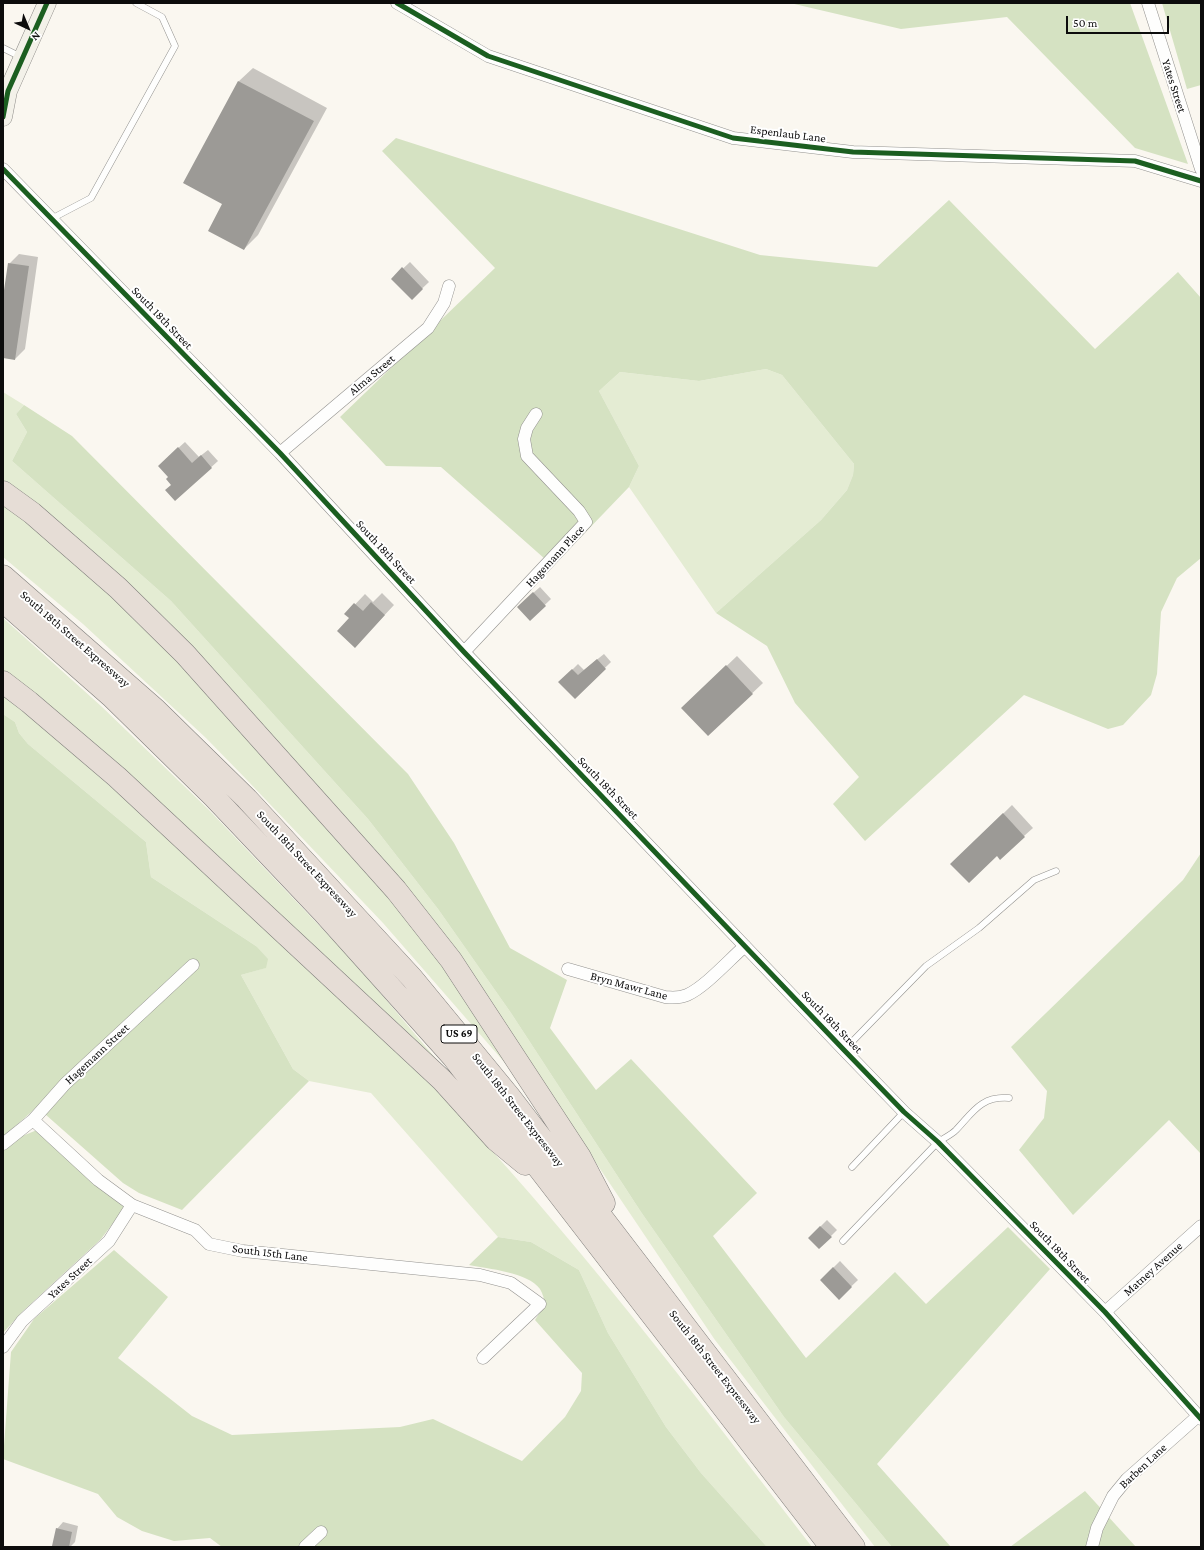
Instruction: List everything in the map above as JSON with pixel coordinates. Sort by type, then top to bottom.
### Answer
[{"type":"highway","points":[[3,492],[32,513],[118,588],[179,649],[396,890],[451,960],[580,1157],[634,1261]]},
{"type":"highway","name":"South 18th Street Expressway","points":[[3,576],[156,710],[247,799],[412,978],[509,1096],[854,1547]]},
{"type":"highway","name":"South 18th Street Expressway","points":[[3,601],[111,696],[214,797],[324,912],[453,1057],[831,1547]]},
{"type":"highway","points":[[3,682],[29,702],[117,777],[442,1080],[496,1140],[560,1194]]},
{"type":"main road","points":[[3,117],[8,91],[47,3]]},
{"type":"street","name":"Espenlaub Lane","points":[[398,3],[488,56],[733,138],[853,152],[1135,161],[1201,181]]},
{"type":"street","name":"Yates Street","points":[[1148,3],[1201,169]]},
{"type":"street","name":"South 18th Street","points":[[3,169],[280,453],[464,652],[844,1050],[904,1112],[938,1142],[1105,1312],[1200,1417]]},
{"type":"street","name":"Alma Street","points":[[280,453],[428,328],[444,303],[449,286]]},
{"type":"street","name":"Hagemann Place","points":[[464,652],[586,522],[579,511],[527,456],[524,439],[527,428],[536,414]]},
{"type":"street","name":"Bryn Mawr Lane","points":[[568,970],[665,997],[676,998],[687,996],[699,988],[744,946]]},
{"type":"street","name":"Hagemann Street","points":[[3,1144],[33,1120],[65,1084],[193,965]]},
{"type":"street","name":"South 15th Lane","points":[[33,1120],[98,1180],[132,1205],[195,1230],[210,1244],[243,1251],[480,1275],[510,1283],[540,1304],[483,1358]]},
{"type":"street","name":"Yates Street","points":[[3,1347],[22,1321],[109,1241],[132,1205]]},
{"type":"street","name":"Matney Avenue","points":[[1105,1312],[1201,1226]]},
{"type":"street","name":"Barben Lane","points":[[1092,1547],[1097,1528],[1113,1496],[1127,1479],[1200,1417]]},
{"type":"street","points":[[305,1547],[321,1532]]},
{"type":"lane","points":[[51,219],[91,198],[175,46],[162,17],[136,3]]},
{"type":"lane","points":[[3,48],[23,58]]},
{"type":"lane","points":[[844,1050],[926,966],[979,928],[1034,880],[1056,871]]},
{"type":"lane","points":[[843,1241],[938,1142],[954,1131],[983,1103],[996,1097],[1009,1098]]},
{"type":"lane","points":[[852,1167],[904,1112]]},
{"type":"green space","points":[[790,3],[1130,3],[1188,164],[1135,148],[1007,17],[901,29]]},
{"type":"green space","points":[[1162,3],[1201,3],[1201,85],[1187,89]]},
{"type":"green space","points":[[396,138],[760,255],[877,267],[949,200],[1095,349],[1178,272],[1201,298],[1201,558],[1177,578],[1161,612],[1157,674],[1151,695],[1123,725],[1108,729],[1024,695],[865,841],[833,804],[859,777],[795,703],[767,646],[716,613],[821,520],[847,490],[853,475],[854,464],[782,375],[766,369],[699,381],[620,372],[599,391],[639,466],[629,487],[554,565],[545,559],[441,467],[386,466],[340,417],[495,268],[382,151]]},
{"type":"green space","points":[[766,369],[782,375],[854,464],[853,475],[847,490],[821,520],[716,613],[629,487],[639,466],[599,391],[620,372],[699,381]]},
{"type":"green space","points":[[3,392],[24,405],[16,414],[27,432],[12,461],[171,601],[368,819],[438,909],[511,1013],[641,1212],[784,1417],[892,1547],[875,1547],[715,1340],[453,950],[54,521],[3,480]]},
{"type":"green space","points":[[24,405],[72,436],[408,774],[454,843],[510,948],[567,980],[550,1028],[596,1090],[631,1059],[757,1193],[713,1236],[806,1358],[895,1272],[926,1304],[1008,1227],[1050,1269],[877,1464],[951,1547],[892,1547],[784,1417],[641,1212],[511,1013],[438,909],[368,819],[171,601],[12,461],[27,432],[16,414]]},
{"type":"green space","points":[[3,501],[123,602],[404,909],[512,1071],[383,923],[206,738],[83,624],[3,557]]},
{"type":"green space","points":[[3,618],[101,706],[208,809],[354,962],[437,1060],[432,1064],[3,676]]},
{"type":"green space","points":[[3,695],[59,741],[221,887],[432,1086],[483,1141],[581,1253],[675,1370],[812,1547],[767,1547],[701,1473],[666,1427],[608,1333],[579,1270],[531,1242],[498,1237],[371,1093],[309,1081],[293,1069],[241,975],[265,968],[256,946],[151,877],[146,842],[28,744],[19,733],[15,722],[3,714]]},
{"type":"green space","points":[[3,714],[15,722],[19,733],[28,744],[146,842],[151,877],[256,946],[268,959],[266,968],[241,975],[293,1069],[309,1081],[182,1210],[139,1193],[123,1183],[37,1107],[3,1137]]},
{"type":"green space","points":[[1201,853],[1201,1154],[1169,1120],[1073,1215],[1019,1150],[1044,1118],[1047,1091],[1011,1047],[1183,880]]},
{"type":"green space","points":[[37,1130],[126,1206],[101,1239],[22,1312],[3,1333],[3,1149],[20,1137]]},
{"type":"green space","points":[[498,1237],[531,1242],[579,1270],[608,1333],[666,1427],[701,1473],[767,1547],[222,1547],[210,1538],[174,1541],[142,1531],[117,1517],[98,1494],[3,1459],[11,1352],[34,1319],[114,1250],[168,1297],[118,1358],[192,1416],[232,1435],[400,1427],[433,1419],[522,1461],[565,1417],[581,1391],[582,1373],[535,1320],[545,1304],[540,1289],[534,1283],[507,1272],[469,1265]]},
{"type":"green space","points":[[1085,1491],[1136,1547],[1010,1547]]},
{"type":"building","points":[[238,81],[314,121],[244,250],[208,231],[222,204],[183,183]]},
{"type":"building","points":[[8,263],[29,266],[15,360],[3,358],[3,297]]},
{"type":"building","points":[[402,267],[423,289],[412,300],[391,279]]},
{"type":"building","points":[[178,447],[192,463],[201,455],[212,468],[175,501],[165,490],[171,485],[166,479],[168,477],[158,466]]},
{"type":"building","points":[[533,592],[546,606],[530,621],[517,607]]},
{"type":"building","points":[[371,602],[385,615],[355,648],[337,631],[349,618],[344,614],[354,603],[363,611]]},
{"type":"building","points":[[597,659],[606,669],[575,699],[558,682],[572,669],[578,675]]},
{"type":"building","points":[[726,665],[753,694],[708,736],[681,708]]},
{"type":"building","points":[[1003,813],[1025,837],[1000,860],[997,856],[969,883],[950,864]]},
{"type":"building","points":[[820,1226],[832,1237],[819,1249],[808,1238]]},
{"type":"building","points":[[833,1267],[852,1287],[839,1300],[820,1280]]},
{"type":"building","points":[[56,1528],[72,1532],[69,1547],[52,1546]]},
{"type":"cycle path","points":[[3,117],[8,91],[47,3]]},
{"type":"cycle path","points":[[397,3],[488,56],[733,138],[853,152],[1135,161],[1201,181]]},
{"type":"cycle path","points":[[3,169],[280,453],[464,652],[844,1050],[904,1112],[938,1142],[1105,1312],[1201,1419]]}]
